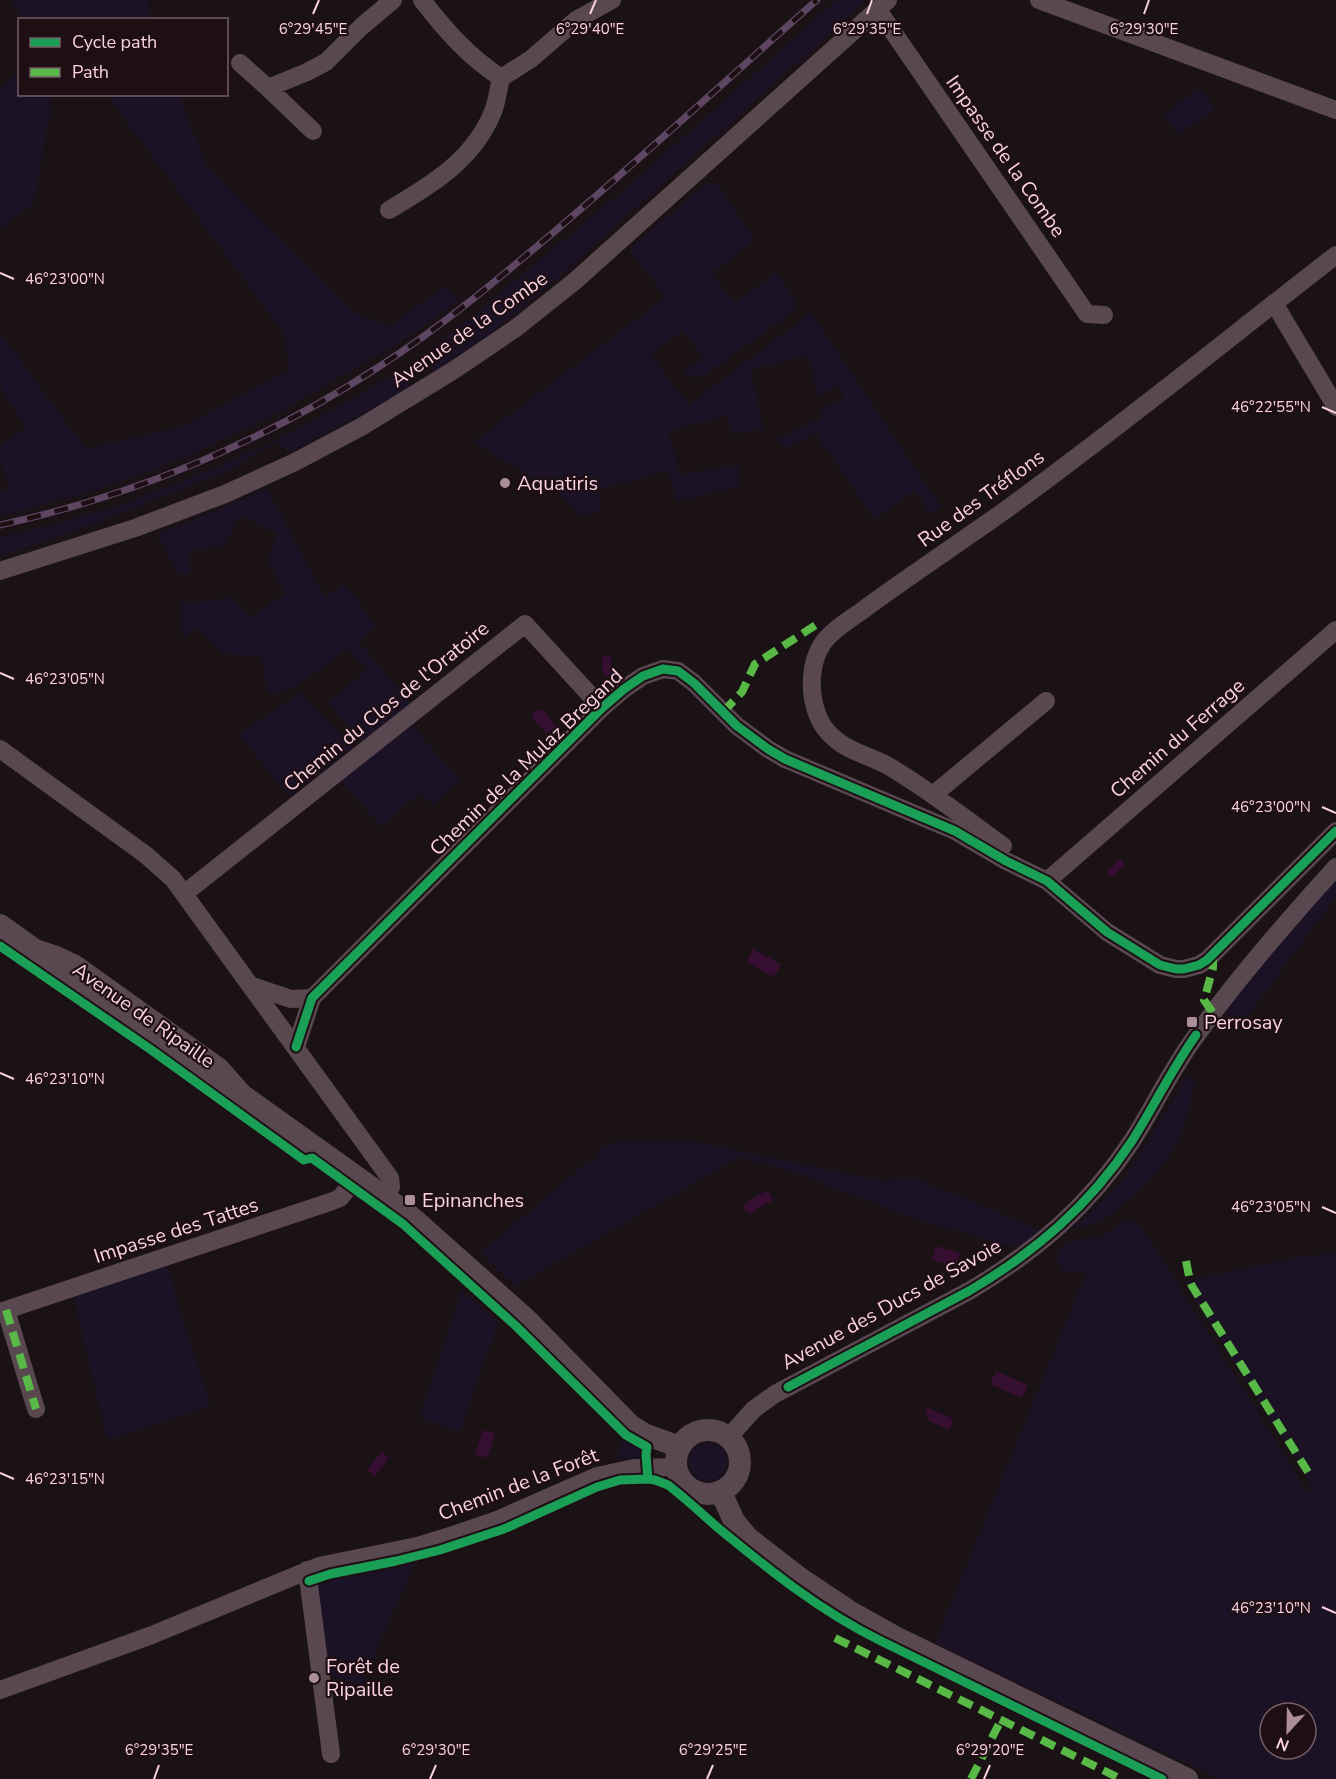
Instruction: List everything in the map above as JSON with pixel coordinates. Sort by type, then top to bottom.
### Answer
[{"type":"street","points":[[268,88],[326,62],[361,27],[393,0]]},
{"type":"street","points":[[422,0],[457,43],[479,64],[501,78]]},
{"type":"street","points":[[389,210],[428,187],[466,154],[493,113],[501,78],[531,59],[576,20],[612,0]]},
{"type":"street","points":[[1040,0],[1336,110]]},
{"type":"street","name":"Impasse de la Combe","points":[[883,5],[1087,314],[1104,315]]},
{"type":"street","name":"Avenue de la Combe","points":[[0,572],[181,512],[260,478],[361,427],[454,370],[516,328],[589,269],[883,5]]},
{"type":"street","points":[[240,63],[313,131]]},
{"type":"street","name":"Rue des Tréflons","points":[[1047,881],[933,795],[886,764],[845,747],[826,729],[815,705],[812,680],[817,654],[823,642],[832,633],[1001,513],[1089,447],[1336,255]]},
{"type":"street","points":[[1274,303],[1336,407]]},
{"type":"street","name":"Chemin du Clos de l'Oratoire","points":[[185,893],[525,624],[602,708]]},
{"type":"street","name":"Chemin du Ferrage","points":[[1047,881],[1336,630]]},
{"type":"street","name":"Chemin de la Mulaz Bregand","points":[[296,1047],[312,998],[602,708],[633,682],[663,669],[678,671],[694,683],[737,726],[768,749],[803,767],[955,831],[1006,861],[1047,881],[1107,932],[1153,962],[1176,969],[1192,967],[1207,960],[1336,831]]},
{"type":"street","points":[[933,795],[1046,701]]},
{"type":"street","points":[[0,749],[146,855],[174,879],[390,1178],[391,1187],[385,1197]]},
{"type":"street","name":"Avenue des Ducs de Savoie","points":[[729,1437],[754,1409],[768,1398],[969,1292],[1008,1268],[1054,1232],[1089,1197],[1119,1159],[1187,1048],[1209,1018],[1252,964],[1336,867]]},
{"type":"street","name":"Avenue de Ripaille","points":[[0,925],[35,950],[75,966],[158,1035],[219,1069],[242,1095],[417,1222],[526,1319],[630,1425],[652,1437],[678,1457]]},
{"type":"street","points":[[252,986],[291,999],[312,998]]},
{"type":"street","name":"Impasse des Tattes","points":[[3,1311],[330,1202],[340,1198],[357,1177]]},
{"type":"street","points":[[3,1311],[36,1409]]},
{"type":"street","points":[[703,1430],[719,1431],[729,1437],[739,1452],[740,1466],[736,1479],[721,1492],[704,1494],[691,1490],[681,1480],[678,1457],[689,1436],[703,1430]]},
{"type":"street","name":"Chemin de la Forêt","points":[[0,1690],[152,1635],[308,1570],[331,1563],[417,1546],[497,1520],[603,1474],[678,1457]]},
{"type":"street","points":[[721,1492],[734,1521],[748,1538],[801,1580],[849,1611],[899,1639],[1186,1779]]},
{"type":"street","points":[[308,1570],[331,1754]]},
{"type":"shaded area","points":[[12,0],[147,0],[152,18],[21,18]]},
{"type":"shaded area","points":[[837,0],[867,0],[543,291],[489,334],[432,373],[427,352],[631,184]]},
{"type":"shaded area","points":[[18,74],[18,96],[53,96],[34,203],[0,228],[0,87]]},
{"type":"shaded area","points":[[1198,90],[1202,90],[1214,107],[1213,111],[1177,134],[1163,115]]},
{"type":"shaded area","points":[[108,96],[179,96],[206,166],[353,312],[390,326],[446,286],[459,300],[413,334],[277,414],[181,459],[96,490],[0,516],[0,492],[11,489],[0,460],[0,445],[26,427],[0,386],[0,333],[86,449],[185,426],[290,369],[283,332]]},
{"type":"shaded area","points":[[708,182],[719,185],[754,240],[712,274],[735,303],[777,272],[795,302],[794,311],[702,377],[687,377],[684,373],[704,358],[683,330],[650,355],[689,405],[811,313],[941,506],[930,513],[915,490],[874,519],[816,434],[786,448],[777,439],[822,418],[821,409],[845,398],[840,386],[818,395],[808,355],[751,370],[763,429],[732,434],[727,415],[668,432],[680,474],[738,466],[740,486],[678,501],[667,471],[598,490],[600,510],[579,517],[565,498],[474,442],[666,297],[629,249]]},
{"type":"shaded area","points":[[403,368],[411,387],[289,453],[277,442],[228,471],[101,521],[0,556],[0,537],[52,525],[105,509],[209,470],[309,423]]},
{"type":"shaded area","points":[[267,489],[325,597],[345,584],[377,627],[358,641],[412,705],[363,745],[328,703],[367,670],[349,648],[289,691],[267,693],[262,656],[222,654],[198,628],[183,639],[181,604],[233,598],[252,617],[286,593],[268,562],[277,534],[241,515],[223,547],[190,549],[190,574],[179,574],[157,535]]},
{"type":"shaded area","points":[[611,656],[612,675],[603,675],[602,657]]},
{"type":"shaded area","points":[[301,693],[353,747],[289,796],[239,734]]},
{"type":"shaded area","points":[[542,709],[556,726],[547,734],[532,718],[534,711]]},
{"type":"shaded area","points":[[410,724],[460,780],[434,805],[420,792],[382,827],[339,780]]},
{"type":"shaded area","points":[[1120,859],[1125,865],[1111,878],[1106,872]]},
{"type":"shaded area","points":[[1336,879],[1336,896],[1242,1024],[1235,1021],[1225,1010]]},
{"type":"shaded area","points":[[753,949],[781,964],[774,977],[746,962]]},
{"type":"shaded area","points":[[1187,1077],[1193,1078],[1194,1081],[1190,1105],[1180,1137],[1170,1155],[1146,1183],[1115,1211],[1085,1228],[1072,1229],[1113,1191],[1129,1171]]},
{"type":"shaded area","points":[[620,1141],[692,1141],[882,1181],[912,1178],[1041,1231],[1021,1249],[920,1220],[805,1175],[739,1157],[515,1286],[481,1253],[584,1165],[596,1160],[602,1146]]},
{"type":"shaded area","points":[[768,1190],[773,1200],[750,1213],[744,1209],[745,1203]]},
{"type":"shaded area","points":[[1124,1221],[1134,1221],[1146,1233],[1307,1492],[1313,1488],[1184,1282],[1298,1257],[1336,1253],[1336,1779],[1220,1779],[935,1643],[1086,1273],[1065,1271],[1056,1259],[1064,1245],[1076,1240],[1104,1235]]},
{"type":"shaded area","points":[[936,1246],[960,1253],[955,1267],[932,1260]]},
{"type":"shaded area","points":[[166,1264],[210,1405],[107,1438],[73,1295]]},
{"type":"shaded area","points":[[461,1291],[498,1323],[460,1431],[419,1417]]},
{"type":"shaded area","points":[[996,1371],[1028,1385],[1022,1398],[990,1384]]},
{"type":"shaded area","points":[[928,1408],[954,1419],[949,1430],[927,1420],[925,1414]]},
{"type":"shaded area","points":[[483,1430],[495,1434],[487,1458],[475,1454]]},
{"type":"shaded area","points":[[622,1439],[642,1450],[642,1457],[617,1459]]},
{"type":"shaded area","points":[[708,1443],[721,1449],[727,1462],[721,1475],[708,1481],[695,1475],[689,1462],[695,1449]]},
{"type":"shaded area","points":[[381,1452],[389,1458],[375,1476],[367,1470]]},
{"type":"shaded area","points":[[417,1560],[384,1631],[362,1686],[326,1674],[318,1584],[322,1580]]},
{"type":"railway","points":[[0,525],[99,499],[196,463],[289,420],[377,368],[449,318],[517,263],[626,170],[817,0]]},
{"type":"marked path","points":[[723,712],[742,692],[755,664],[819,623]]},
{"type":"marked path","points":[[1213,955],[1213,968],[1204,1000],[1213,1013]]},
{"type":"marked path","points":[[1186,1261],[1192,1286],[1308,1472]]},
{"type":"marked path","points":[[6,1310],[36,1409]]},
{"type":"marked path","points":[[835,1638],[1121,1779]]},
{"type":"marked path","points":[[971,1779],[1001,1720]]},
{"type":"cycle path","points":[[296,1047],[312,998],[602,708],[643,676],[663,669],[678,671],[694,683],[737,726],[785,759],[955,831],[1006,861],[1047,881],[1107,932],[1160,965],[1176,969],[1199,965],[1207,960],[1336,831]]},
{"type":"cycle path","points":[[0,946],[150,1049],[304,1160],[312,1158],[403,1224],[516,1326],[626,1435],[647,1447],[648,1479]]},
{"type":"cycle path","points":[[788,1387],[969,1291],[1016,1260],[1059,1226],[1079,1207],[1115,1165],[1196,1035]]},
{"type":"cycle path","points":[[309,1581],[330,1574],[440,1550],[504,1529],[597,1487],[620,1480],[655,1480],[668,1485],[775,1574],[857,1629],[1162,1779]]},
{"type":"place","name":"Aquatiris","points":[[505,483]]},
{"type":"place","name":"Perrosay","points":[[1192,1022]]},
{"type":"place","name":"Epinanches","points":[[410,1200]]},
{"type":"place","name":"Forêt de Ripaille","points":[[314,1678]]}]
